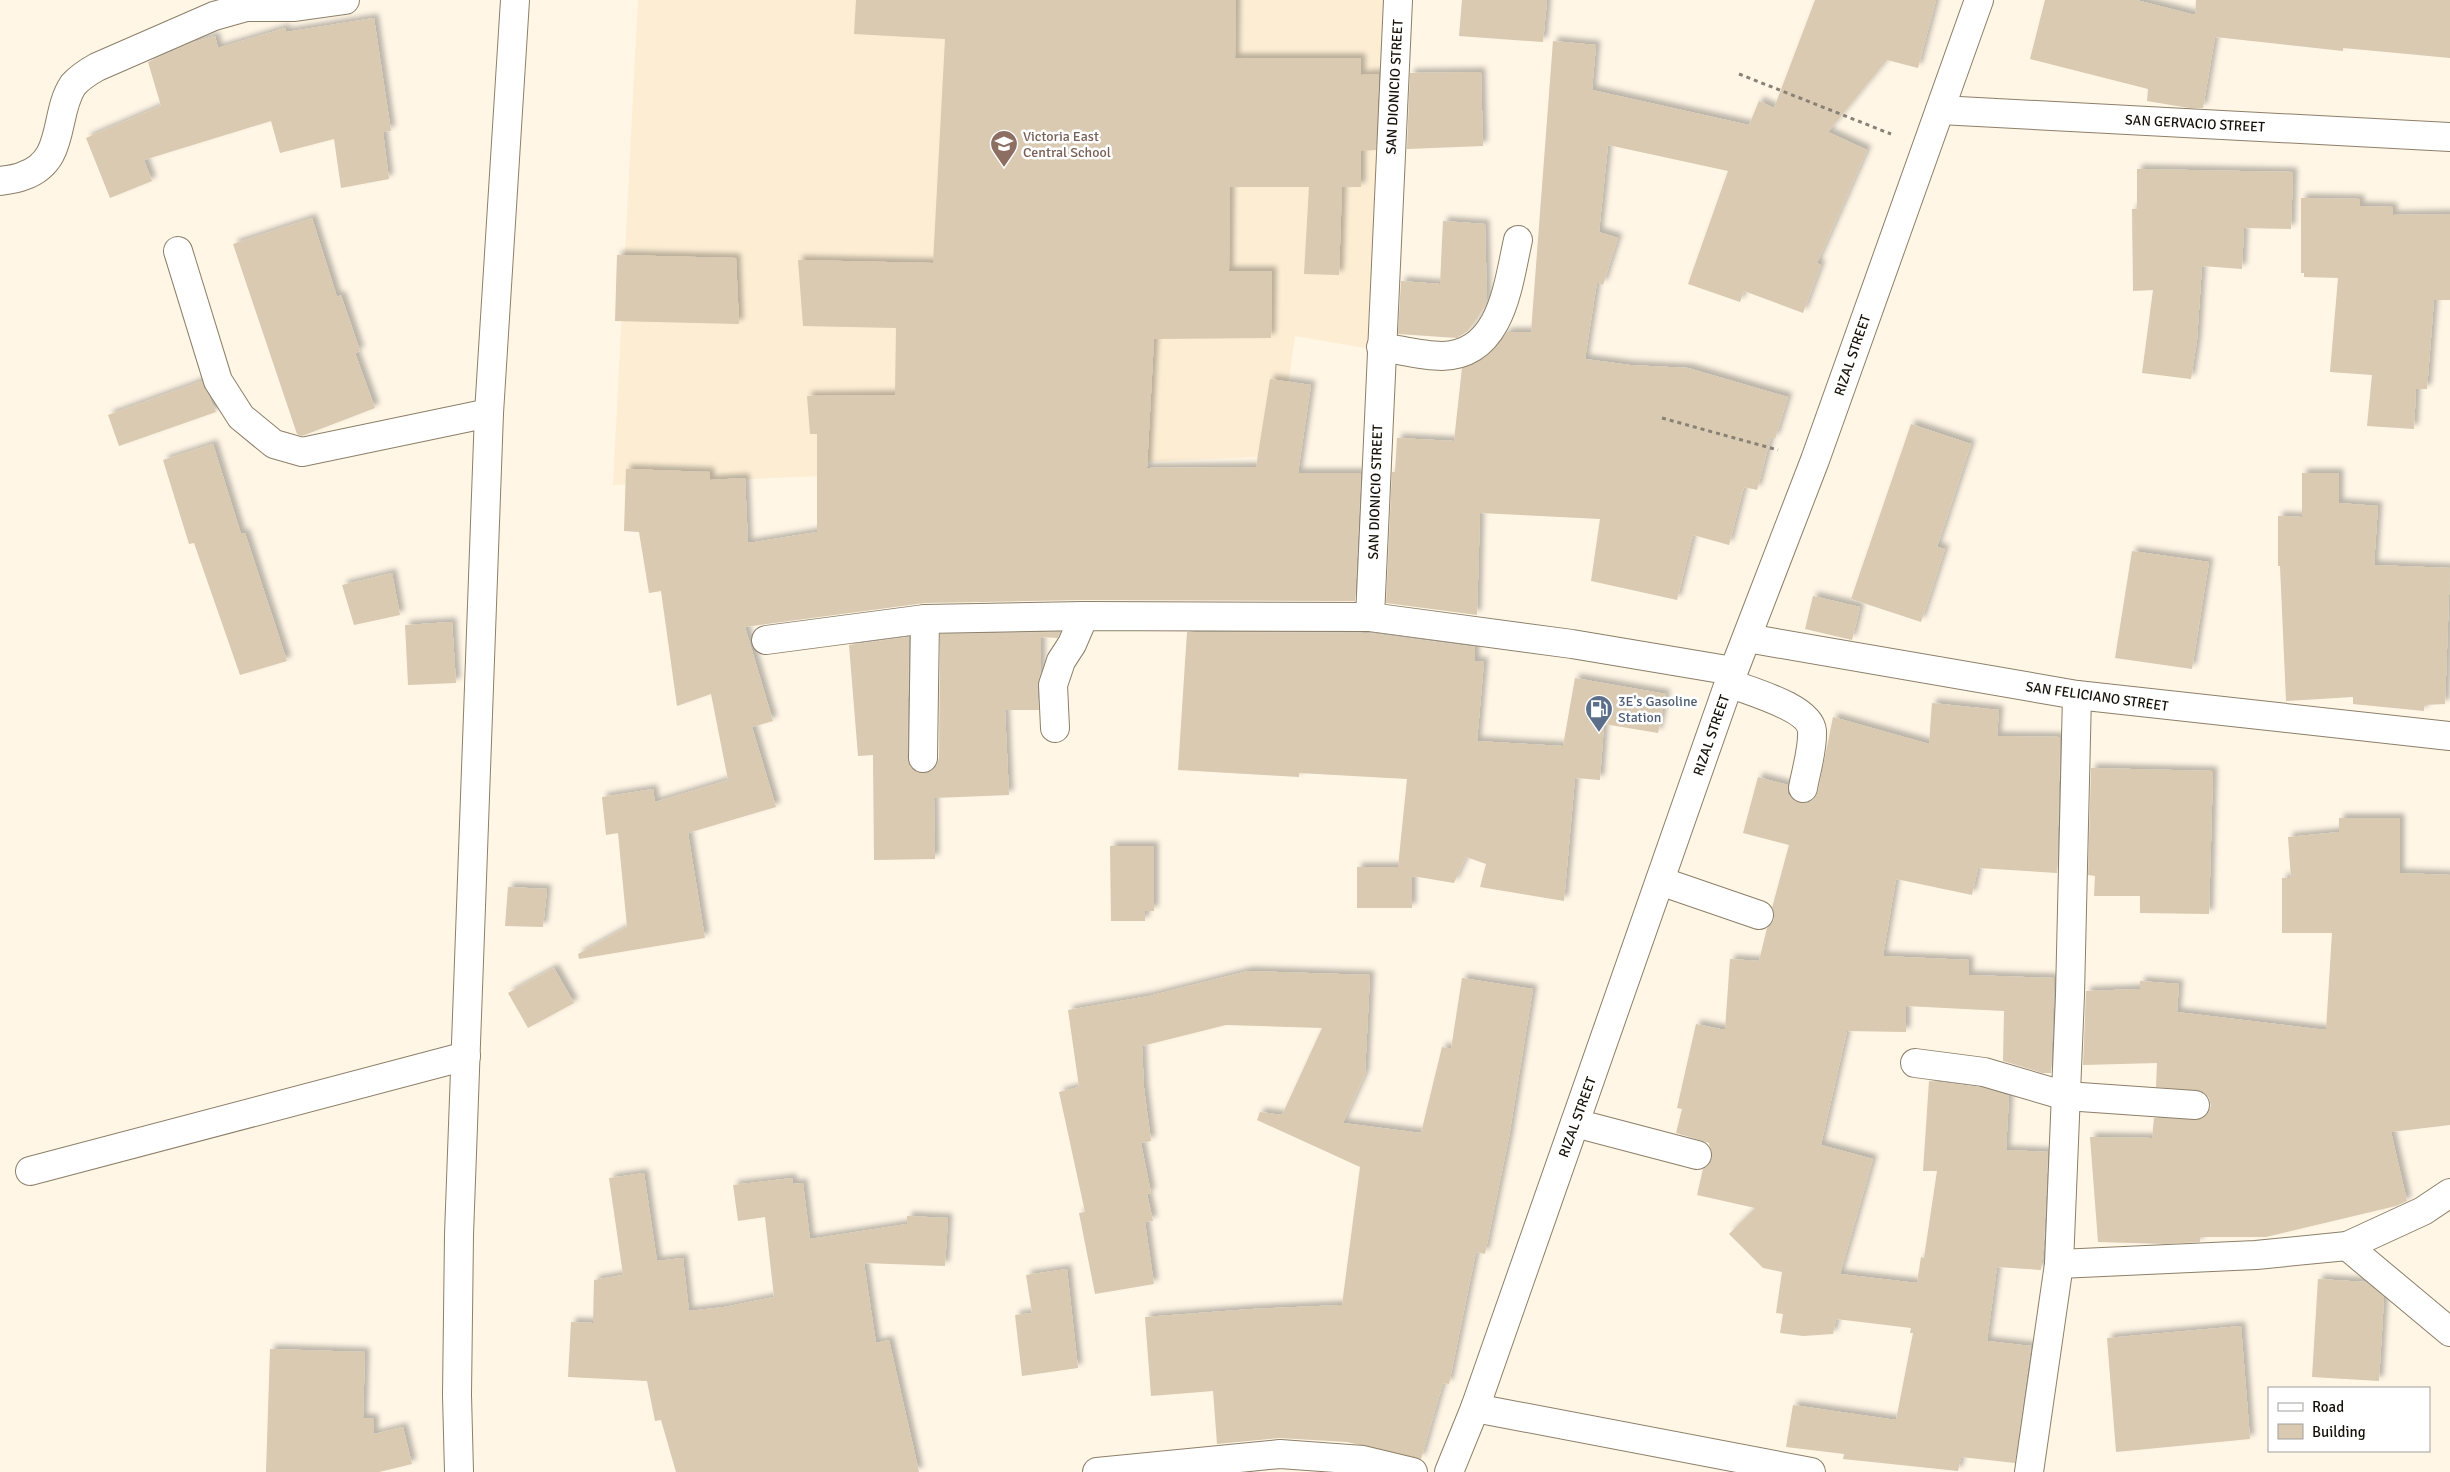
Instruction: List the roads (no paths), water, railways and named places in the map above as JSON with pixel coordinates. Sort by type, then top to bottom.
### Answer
[{"type":"street","points":[[0,181],[24,176],[48,157],[57,141],[67,98],[73,86],[82,75],[214,16],[246,7],[295,7],[346,0]]},
{"type":"street","points":[[459,1472],[457,1395],[458,1255],[489,413],[515,0]]},
{"type":"street","name":"SAN DIONICIO STREET","points":[[1370,617],[1398,0]]},
{"type":"street","name":"RIZAL STREET","points":[[1449,1472],[1475,1408],[1731,677],[1815,460],[1978,0]]},
{"type":"street","name":"SAN GERVACIO STREET","points":[[1940,110],[2450,136]]},
{"type":"street","points":[[1381,347],[1443,356],[1471,348],[1490,333],[1502,308],[1518,240]]},
{"type":"street","points":[[178,252],[218,381],[241,417],[274,444],[302,452],[489,413]]},
{"type":"street","points":[[1055,728],[1053,686],[1061,661],[1072,644],[1084,616]]},
{"type":"street","points":[[766,640],[925,619],[1084,616],[1370,617],[1572,644],[1731,677],[1791,707],[1806,718],[1812,730],[1803,788]]},
{"type":"street","points":[[924,758],[925,619]]},
{"type":"street","name":"SAN FELICIANO STREET","points":[[1747,638],[2077,695],[2450,736]]},
{"type":"street","points":[[2029,1472],[2059,1264],[2070,995],[2077,695]]},
{"type":"street","points":[[1660,881],[1759,914]]},
{"type":"street","points":[[30,1171],[466,1056]]},
{"type":"street","points":[[1915,1064],[1984,1072],[2066,1096],[2195,1105]]},
{"type":"street","points":[[1575,1123],[1697,1155]]},
{"type":"street","points":[[2059,1264],[2256,1255],[2347,1246],[2423,1211],[2450,1193]]},
{"type":"street","points":[[2347,1246],[2450,1332]]},
{"type":"street","points":[[1475,1408],[1811,1472]]},
{"type":"street","points":[[1097,1472],[1280,1454],[1363,1460],[1413,1472]]},
{"type":"place","name":"Victoria East Central School","points":[[1004,168]]},
{"type":"place","name":"3E's Gasoline Station","points":[[1599,733]]}]
